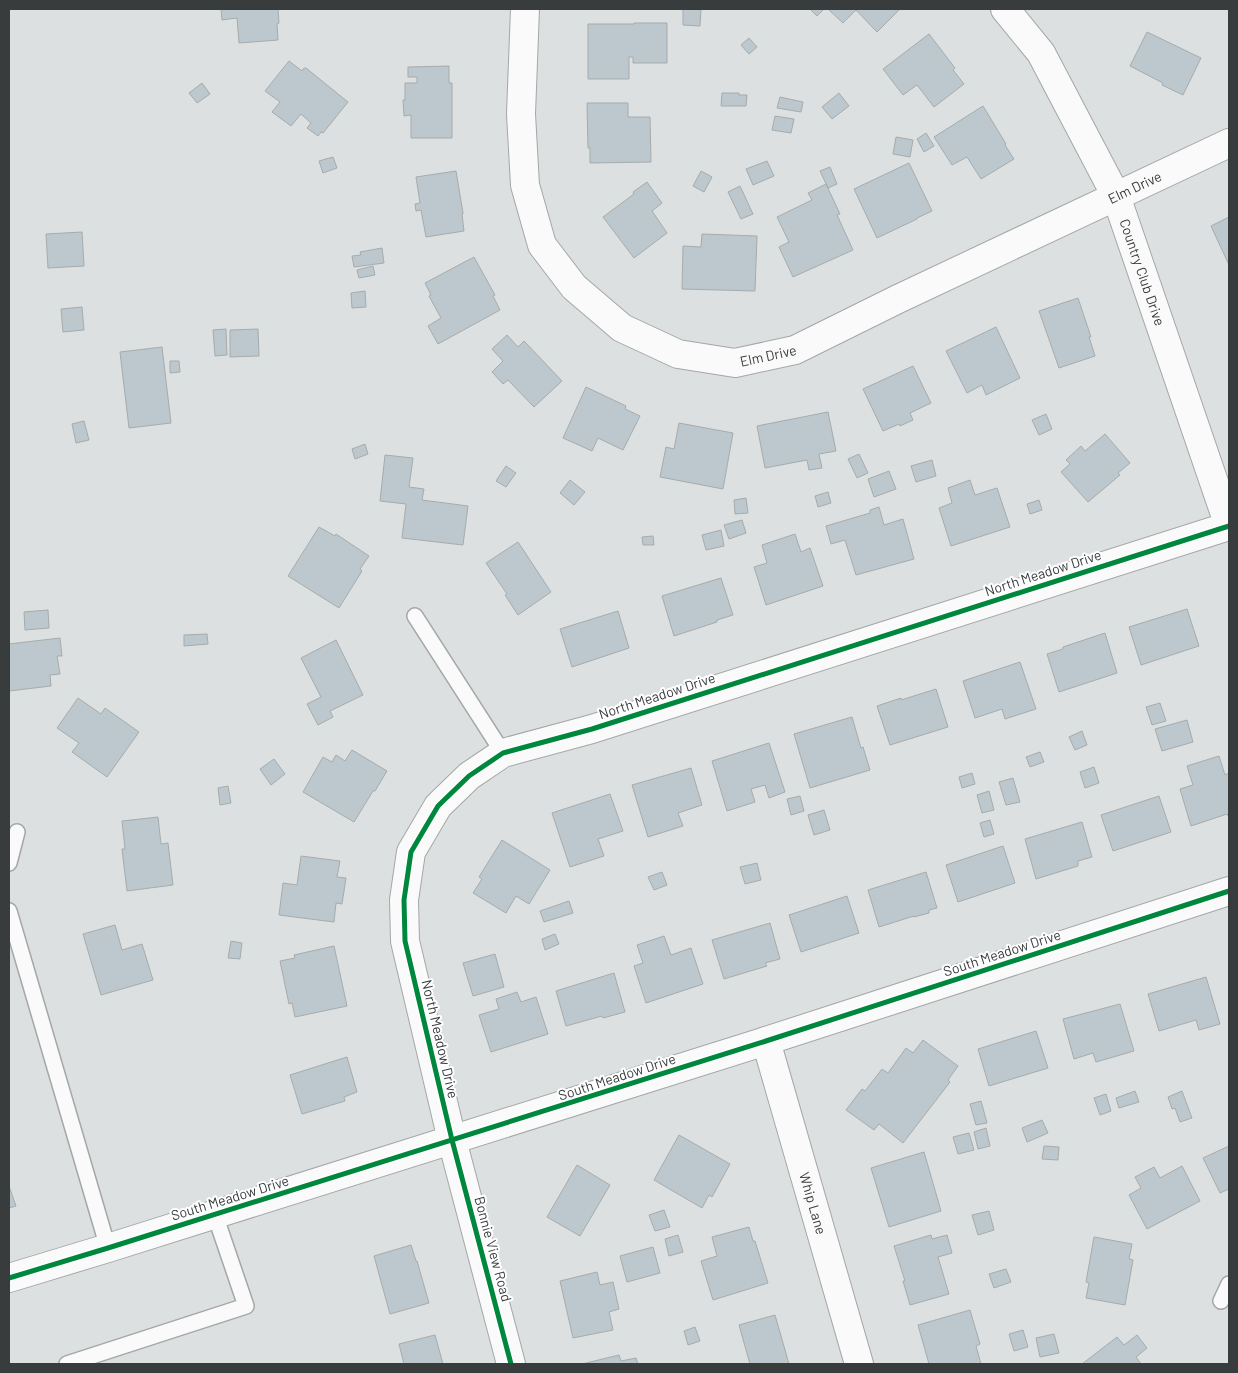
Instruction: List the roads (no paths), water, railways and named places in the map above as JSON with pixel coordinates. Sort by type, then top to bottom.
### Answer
[{"type":"street","name":"Elm Drive","points":[[525,9],[521,114],[525,185],[542,245],[574,287],[622,328],[678,354],[735,362],[794,350],[1229,143]]},
{"type":"street","name":"Country Club Drive","points":[[1005,9],[1041,53],[1116,196],[1229,526]]},
{"type":"street","name":"North Meadow Drive","points":[[452,1140],[405,941],[404,900],[411,852],[438,806],[470,776],[503,753],[592,729],[1229,526]]},
{"type":"street","name":"South Meadow Drive","points":[[9,1278],[766,1041],[1229,891]]},
{"type":"street","name":"Whip Lane","points":[[766,1041],[859,1364]]},
{"type":"street","name":"Bonnie View Road","points":[[452,1140],[511,1364]]},
{"type":"lane","points":[[415,616],[503,753]]},
{"type":"lane","points":[[9,863],[16,832]]},
{"type":"lane","points":[[9,911],[108,1248]]},
{"type":"lane","points":[[67,1364],[246,1306],[215,1215]]},
{"type":"lane","points":[[1221,1301],[1229,1284]]}]
